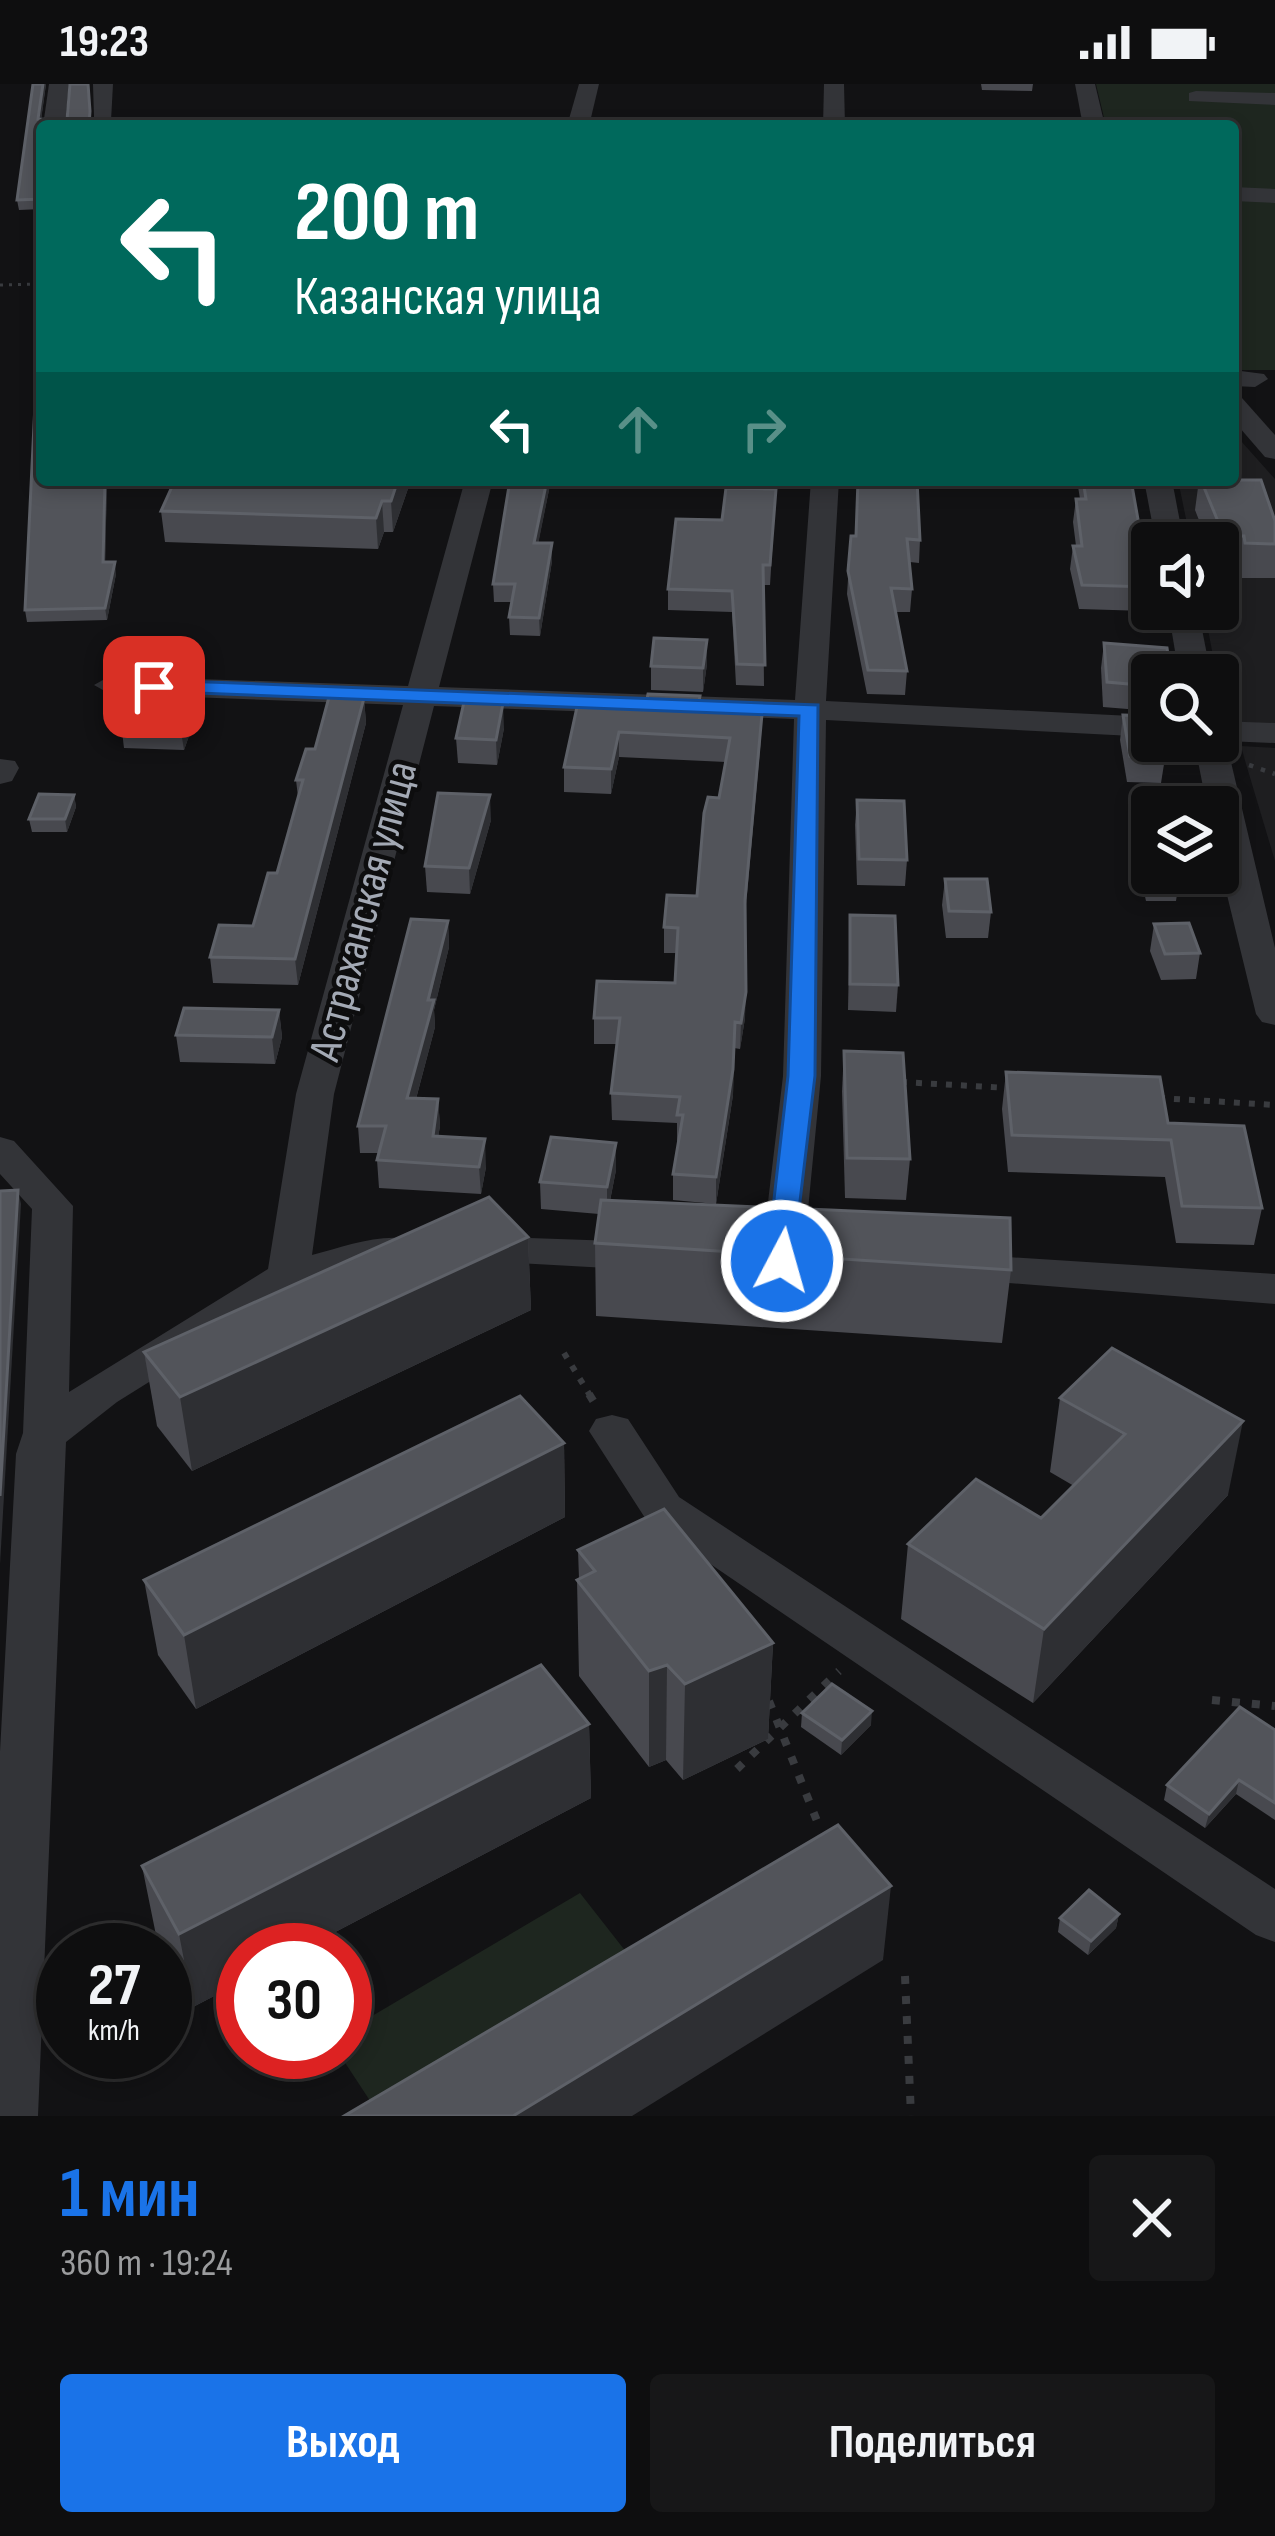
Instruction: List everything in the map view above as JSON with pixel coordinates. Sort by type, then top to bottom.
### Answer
[{"type":"street","points":[[55,120],[58,84]]},
{"type":"street","points":[[103,84],[104,117]]},
{"type":"street","points":[[580,120],[590,84]]},
{"type":"street","points":[[834,84],[834,120]]},
{"type":"street","points":[[1085,84],[1093,120]]},
{"type":"street","points":[[1196,97],[1275,99]]},
{"type":"street","points":[[1239,194],[1275,196]]},
{"type":"street","points":[[1239,411],[1275,451]]},
{"type":"street","name":"Астраханская улица","points":[[288,1276],[315,1094],[477,486]]},
{"type":"street","points":[[782,1261],[802,1076],[810,710],[825,486]]},
{"type":"street","points":[[1159,486],[1166,522]]},
{"type":"street","points":[[110,685],[1131,726]]},
{"type":"street","points":[[1239,732],[1275,734]]},
{"type":"street","points":[[1215,762],[1275,1014]]},
{"type":"street","points":[[0,1150],[52,1206],[46,1433],[39,1454],[9,2116]]},
{"type":"street","points":[[46,1433],[101,1391],[288,1276],[377,1252],[484,1250],[692,1258]]},
{"type":"street","points":[[737,1259],[826,1263]]},
{"type":"street","points":[[915,1266],[1275,1289]]},
{"type":"street","points":[[612,1430],[663,1509],[1275,1918]]},
{"type":"path","points":[[0,285],[36,284]]},
{"type":"path","points":[[897,1082],[1015,1089]]},
{"type":"path","points":[[1157,1097],[1275,1105]]},
{"type":"path","points":[[564,1353],[612,1430]]},
{"type":"path","points":[[737,1768],[866,1645]]},
{"type":"path","points":[[763,1685],[821,1831]]},
{"type":"path","points":[[1212,1700],[1275,1706]]},
{"type":"path","points":[[905,1976],[911,2116]]},
{"type":"shaded area","points":[[1096,84],[1275,84],[1275,370],[1239,370],[1239,120],[1105,120]]},
{"type":"shaded area","points":[[1239,439],[1275,479],[1275,725],[1239,724],[1239,654],[1213,654],[1208,630],[1239,630],[1239,522],[1187,522],[1179,486],[1239,486]]},
{"type":"shaded area","points":[[1241,746],[1275,748],[1275,861],[1246,764]]},
{"type":"shaded area","points":[[580,1893],[634,1962],[380,2116],[356,2079],[372,2079],[372,2016]]},
{"type":"building","points":[[33,84],[43,84],[38,119],[67,120],[36,120],[36,199],[17,200]]},
{"type":"building","points":[[70,84],[88,84],[89,120],[67,120]]},
{"type":"building","points":[[36,384],[36,486],[105,486],[103,562],[115,562],[105,608],[25,610]]},
{"type":"building","points":[[1239,475],[1240,480],[1261,480],[1275,521],[1275,544],[1245,543],[1244,536],[1239,536],[1239,522],[1218,522],[1203,486],[1239,486]]},
{"type":"building","points":[[172,486],[396,486],[391,501],[382,501],[376,518],[161,511]]},
{"type":"building","points":[[509,486],[546,486],[534,543],[552,543],[539,618],[509,617],[515,584],[493,584]]},
{"type":"building","points":[[858,486],[917,486],[920,540],[907,539],[912,589],[891,588],[907,671],[868,670],[848,571],[851,536],[856,536]]},
{"type":"building","points":[[1084,486],[1132,486],[1138,522],[1131,522],[1131,586],[1082,585],[1073,546],[1082,546],[1076,499],[1086,499]]},
{"type":"building","points":[[726,488],[776,489],[770,565],[763,565],[765,665],[737,664],[732,591],[668,589],[676,519],[722,520]]},
{"type":"building","points":[[654,638],[707,640],[703,668],[651,666]]},
{"type":"building","points":[[1104,643],[1167,648],[1168,654],[1131,654],[1131,684],[1107,682]]},
{"type":"building","points":[[134,690],[193,691],[180,725],[121,723]]},
{"type":"building","points":[[648,694],[700,696],[697,711],[762,714],[745,900],[746,992],[741,1023],[735,1022],[733,1069],[716,1177],[673,1174],[683,1115],[677,1115],[680,1097],[611,1093],[620,1018],[594,1018],[597,981],[675,983],[678,928],[664,927],[667,895],[697,896],[704,813],[708,797],[719,798],[730,738],[619,732],[611,769],[564,767],[577,707],[595,707],[595,702],[646,704]]},
{"type":"building","points":[[329,697],[364,698],[295,959],[210,957],[219,925],[253,926],[268,873],[277,873],[303,780],[296,780],[306,749],[315,749]]},
{"type":"building","points":[[464,702],[503,703],[496,740],[456,738]]},
{"type":"building","points":[[1123,715],[1131,715],[1130,756]]},
{"type":"building","points":[[438,793],[490,795],[469,868],[425,866]]},
{"type":"building","points":[[39,794],[74,795],[65,819],[29,819]]},
{"type":"building","points":[[857,800],[904,801],[907,860],[859,859]]},
{"type":"building","points":[[945,879],[987,879],[991,912],[949,911]]},
{"type":"building","points":[[850,915],[895,916],[898,985],[850,984]]},
{"type":"building","points":[[411,919],[448,921],[428,1000],[434,1000],[407,1098],[438,1099],[433,1136],[485,1139],[479,1167],[377,1160],[386,1126],[358,1126]]},
{"type":"building","points":[[1189,923],[1200,953],[1165,954],[1154,924]]},
{"type":"building","points":[[184,1008],[279,1010],[272,1037],[176,1035]]},
{"type":"building","points":[[844,1051],[903,1053],[910,1159],[847,1158]]},
{"type":"building","points":[[1006,1072],[1160,1077],[1168,1123],[1244,1126],[1262,1208],[1182,1206],[1171,1140],[1012,1135]]},
{"type":"building","points":[[551,1137],[616,1143],[607,1187],[540,1182]]},
{"type":"building","points":[[18,1190],[0,1496],[0,1191]]},
{"type":"building","points":[[489,1197],[528,1237],[180,1397],[144,1352]]},
{"type":"building","points":[[601,1200],[1010,1218],[1011,1270],[595,1243]]},
{"type":"building","points":[[1112,1348],[1243,1421],[1044,1629],[908,1544],[976,1479],[1041,1518],[1125,1434],[1060,1398]]},
{"type":"building","points":[[520,1396],[564,1443],[184,1635],[144,1580]]},
{"type":"building","points":[[664,1509],[773,1643],[685,1684],[667,1665],[649,1671],[577,1580],[595,1571],[578,1550]]},
{"type":"building","points":[[541,1665],[589,1724],[192,1927],[192,1923],[173,1923],[142,1866]]},
{"type":"building","points":[[832,1684],[872,1711],[842,1740],[802,1713]]},
{"type":"building","points":[[1240,1707],[1275,1730],[1275,1803],[1239,1780],[1209,1814],[1167,1785]]},
{"type":"building","points":[[838,1825],[891,1886],[513,2116],[344,2116]]},
{"type":"building","points":[[1089,1890],[1119,1914],[1091,1941],[1060,1918]]},
{"type":"route","points":[[154,687],[810,710],[802,1076],[782,1261]]}]
